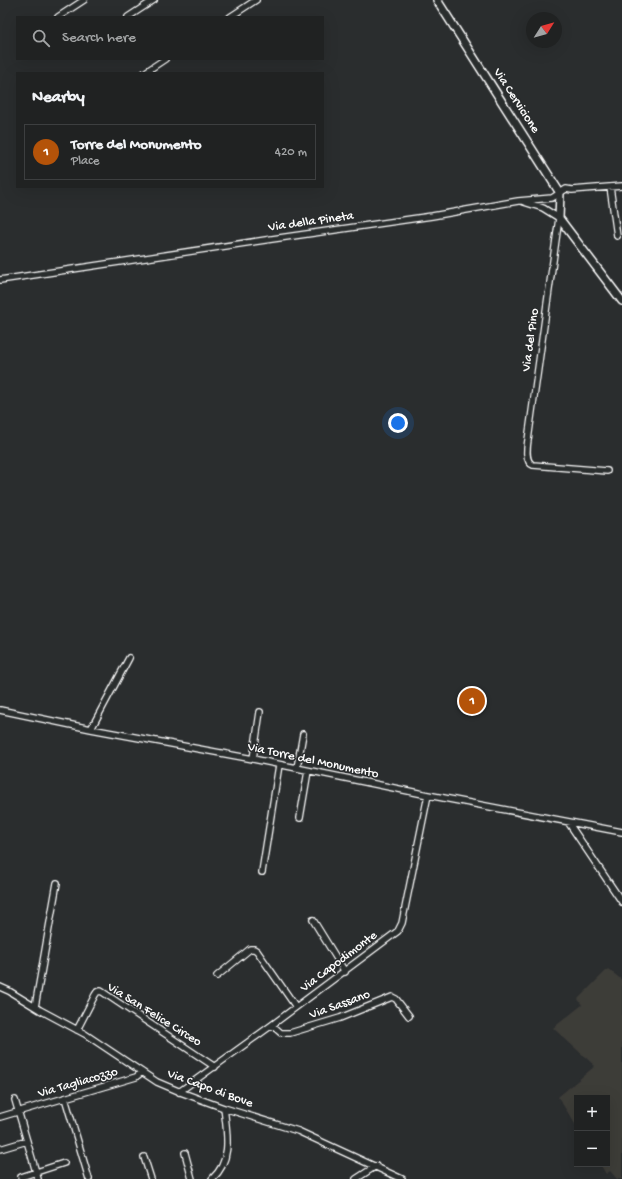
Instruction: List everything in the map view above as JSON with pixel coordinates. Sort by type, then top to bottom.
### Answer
[{"type":"street","points":[[60,16],[84,0]]},
{"type":"street","points":[[130,16],[154,0]]},
{"type":"street","points":[[232,16],[256,0]]},
{"type":"street","name":"Via Cervicione","points":[[437,0],[560,193]]},
{"type":"street","points":[[146,72],[164,60]]},
{"type":"street","name":"Via della Pineta","points":[[0,280],[432,216],[518,201],[552,198],[566,189],[610,188],[622,186]]},
{"type":"street","points":[[610,188],[617,236]]},
{"type":"street","points":[[560,193],[560,218]]},
{"type":"street","points":[[518,201],[540,207],[560,218],[622,301]]},
{"type":"street","name":"Via del Pino","points":[[560,218],[529,433],[527,456],[528,462],[530,464],[607,471]]},
{"type":"street","points":[[91,729],[129,658]]},
{"type":"street","name":"Via Torre del Monumento","points":[[0,710],[622,832]]},
{"type":"street","points":[[253,759],[260,712]]},
{"type":"street","points":[[297,768],[303,734]]},
{"type":"street","points":[[262,872],[279,765]]},
{"type":"street","points":[[300,818],[308,771]]},
{"type":"street","name":"Via Capodimonte","points":[[179,1092],[272,1026],[395,934],[401,926],[428,795]]},
{"type":"street","points":[[568,822],[622,902]]},
{"type":"street","points":[[35,1007],[57,884]]},
{"type":"street","points":[[312,920],[345,972]]},
{"type":"street","points":[[217,976],[250,950],[254,949],[257,951],[296,1007]]},
{"type":"street","name":"Via Capo di Bove","points":[[0,987],[77,1030],[121,1057],[154,1080],[179,1092],[224,1108],[298,1130],[402,1179]]},
{"type":"street","name":"Via San Felice Circeo","points":[[77,1030],[97,992],[101,991],[215,1067]]},
{"type":"street","name":"Via Sassano","points":[[272,1026],[281,1033],[290,1033],[333,1021],[392,997],[396,999],[409,1016]]},
{"type":"street","name":"Via Tagliacozzo","points":[[0,1117],[136,1077],[142,1072]]},
{"type":"street","points":[[65,1098],[89,1179]]},
{"type":"street","points":[[15,1100],[38,1179]]},
{"type":"street","points":[[212,1179],[224,1165],[226,1156],[227,1138],[224,1108]]},
{"type":"street","points":[[0,1149],[27,1141]]},
{"type":"street","points":[[185,1153],[192,1179]]},
{"type":"street","points":[[144,1157],[151,1179]]},
{"type":"street","points":[[21,1177],[64,1163]]},
{"type":"street","points":[[356,1179],[376,1166]]},
{"type":"shaded area","points":[[608,969],[622,980],[622,1179],[617,1179],[610,1171],[606,1174],[602,1167],[610,1167],[610,1095],[574,1095],[574,1122],[558,1097],[595,1066],[553,1028],[582,1005],[578,999]]},
{"type":"place","name":"Torre del Monumento","points":[[472,701]]}]
